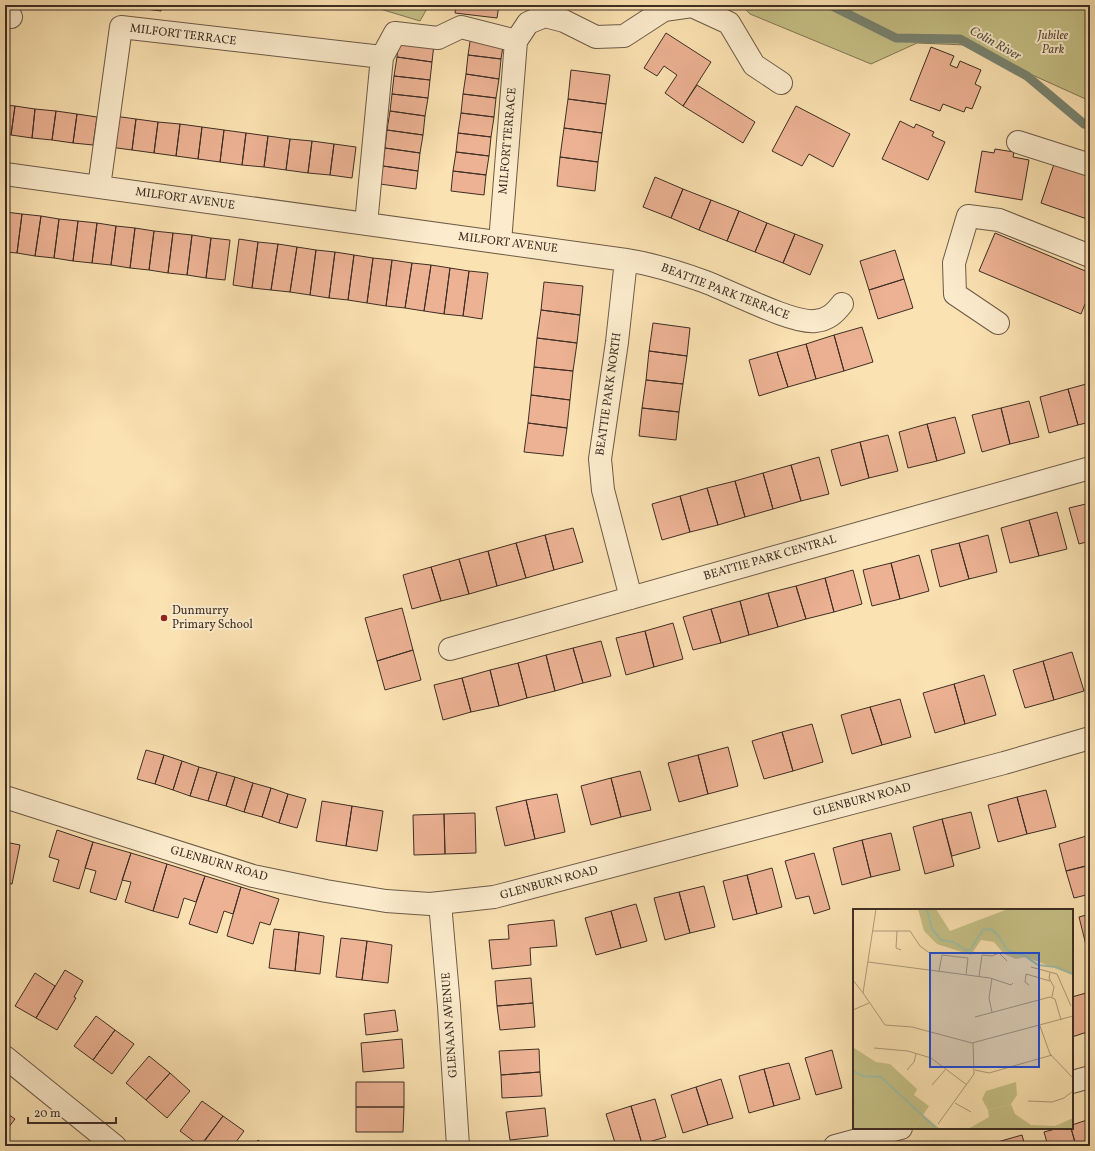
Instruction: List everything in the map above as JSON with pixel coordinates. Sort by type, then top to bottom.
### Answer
[{"type":"street","points":[[366,224],[382,57],[395,33],[438,38],[461,27],[516,41],[528,23],[545,16],[564,20],[596,37],[624,36],[664,10],[692,6],[729,23],[754,65],[781,84]]},
{"type":"street","name":"MILFORT TERRACE","points":[[99,187],[121,27],[382,57]]},
{"type":"street","name":"MILFORT TERRACE","points":[[500,242],[516,41]]},
{"type":"street","points":[[1018,142],[1090,166]]},
{"type":"street","name":"MILFORT AVENUE","points":[[5,174],[626,260]]},
{"type":"street","points":[[998,323],[955,294],[954,263],[968,216],[999,220],[1090,256]]},
{"type":"street","name":"BEATTIE PARK TERRACE","points":[[626,260],[650,264],[702,281],[792,318],[814,322],[833,316],[842,304]]},
{"type":"street","name":"BEATTIE PARK NORTH","points":[[626,260],[617,342],[600,459],[603,490],[631,598]]},
{"type":"street","name":"BEATTIE PARK CENTRAL","points":[[450,649],[1090,468]]},
{"type":"street","name":"GLENBURN ROAD","points":[[5,797],[253,876],[386,901],[440,903],[494,897],[1004,763],[1090,738]]},
{"type":"street","name":"GLENAAN AVENUE","points":[[440,903],[449,1006],[458,1146]]},
{"type":"street","points":[[5,1057],[115,1146]]},
{"type":"street","points":[[1073,1082],[1090,1077]]},
{"type":"street","points":[[835,1146],[897,1129]]},
{"type":"green space","points":[[367,5],[429,5],[420,21]]},
{"type":"green space","name":"Jubilee Park","points":[[742,5],[1090,5],[1090,101],[966,45],[917,43],[871,64],[750,14]]},
{"type":"building","points":[[115,5],[162,5],[161,11]]},
{"type":"building","points":[[456,5],[499,5],[497,18],[455,13]]},
{"type":"building","points":[[666,33],[711,62],[683,106],[665,93],[677,75],[664,66],[657,76],[644,68]]},
{"type":"building","points":[[471,35],[504,40],[501,59],[468,55]]},
{"type":"building","points":[[399,39],[434,44],[432,62],[397,57]]},
{"type":"building","points":[[931,47],[954,56],[950,65],[957,68],[960,61],[981,70],[975,84],[981,87],[972,109],[966,107],[964,112],[943,104],[940,111],[910,100]]},
{"type":"building","points":[[468,55],[501,59],[499,79],[466,74]]},
{"type":"building","points":[[397,57],[432,62],[430,80],[394,76]]},
{"type":"building","points":[[571,70],[610,75],[606,104],[568,99]]},
{"type":"building","points":[[466,74],[499,79],[496,98],[463,94]]},
{"type":"building","points":[[394,76],[430,80],[428,98],[392,94]]},
{"type":"building","points":[[697,85],[755,122],[743,143],[683,106]]},
{"type":"building","points":[[392,94],[428,98],[425,116],[390,111]]},
{"type":"building","points":[[463,94],[496,98],[494,117],[461,113]]},
{"type":"building","points":[[568,99],[606,104],[602,133],[564,128]]},
{"type":"building","points":[[5,105],[15,106],[11,135],[5,134]]},
{"type":"building","points":[[15,106],[35,109],[32,138],[11,135]]},
{"type":"building","points":[[796,106],[850,134],[833,167],[809,154],[802,166],[772,151]]},
{"type":"building","points":[[35,109],[56,111],[52,140],[32,138]]},
{"type":"building","points":[[56,111],[77,114],[73,143],[52,140]]},
{"type":"building","points":[[390,111],[425,116],[423,135],[387,130]]},
{"type":"building","points":[[461,113],[494,117],[491,137],[458,133]]},
{"type":"building","points":[[77,114],[97,117],[93,145],[73,143]]},
{"type":"building","points":[[114,116],[136,119],[132,150],[110,147]]},
{"type":"building","points":[[136,119],[158,122],[154,153],[132,150]]},
{"type":"building","points":[[900,121],[914,128],[916,124],[934,132],[932,136],[945,142],[928,180],[882,159]]},
{"type":"building","points":[[158,122],[180,124],[176,156],[154,153]]},
{"type":"building","points":[[180,124],[202,127],[198,159],[176,156]]},
{"type":"building","points":[[202,127],[224,130],[220,162],[198,159]]},
{"type":"building","points":[[564,128],[602,133],[598,162],[560,157]]},
{"type":"building","points":[[224,130],[246,133],[242,165],[220,162]]},
{"type":"building","points":[[387,130],[423,135],[420,153],[385,148]]},
{"type":"building","points":[[246,133],[268,136],[264,167],[242,165]]},
{"type":"building","points":[[458,133],[491,137],[489,156],[456,152]]},
{"type":"building","points":[[268,136],[290,139],[286,170],[264,167]]},
{"type":"building","points":[[290,139],[312,141],[308,173],[286,170]]},
{"type":"building","points":[[312,141],[334,144],[330,175],[308,173]]},
{"type":"building","points":[[334,144],[356,147],[352,178],[330,175]]},
{"type":"building","points":[[385,148],[420,153],[418,171],[383,166]]},
{"type":"building","points":[[995,149],[1014,152],[1013,157],[1029,160],[1022,200],[975,192],[982,151],[994,153]]},
{"type":"building","points":[[456,152],[489,156],[486,175],[453,171]]},
{"type":"building","points":[[560,157],[598,162],[595,191],[557,186]]},
{"type":"building","points":[[1054,164],[1090,176],[1090,211],[1087,219],[1041,203]]},
{"type":"building","points":[[383,166],[418,171],[416,189],[380,184]]},
{"type":"building","points":[[453,171],[486,175],[484,195],[451,191]]},
{"type":"building","points":[[655,177],[683,189],[671,218],[643,207]]},
{"type":"building","points":[[683,189],[711,200],[699,230],[671,218]]},
{"type":"building","points":[[711,200],[739,211],[727,241],[699,230]]},
{"type":"building","points":[[739,211],[767,223],[755,252],[727,241]]},
{"type":"building","points":[[5,212],[22,214],[17,253],[5,252]]},
{"type":"building","points":[[22,214],[41,216],[35,256],[17,253]]},
{"type":"building","points":[[41,216],[59,219],[54,258],[35,256]]},
{"type":"building","points":[[59,219],[78,221],[73,261],[54,258]]},
{"type":"building","points":[[78,221],[97,223],[92,263],[73,261]]},
{"type":"building","points":[[97,223],[116,226],[111,265],[92,263]]},
{"type":"building","points":[[767,223],[795,234],[783,263],[755,252]]},
{"type":"building","points":[[116,226],[135,228],[130,268],[111,265]]},
{"type":"building","points":[[135,228],[154,231],[149,270],[130,268]]},
{"type":"building","points":[[154,231],[173,233],[168,273],[149,270]]},
{"type":"building","points":[[173,233],[192,235],[187,275],[168,273]]},
{"type":"building","points":[[995,233],[1090,273],[1090,292],[1081,314],[979,271]]},
{"type":"building","points":[[795,234],[823,245],[810,275],[783,263]]},
{"type":"building","points":[[192,235],[211,238],[206,278],[187,275]]},
{"type":"building","points":[[211,238],[230,240],[225,280],[206,278]]},
{"type":"building","points":[[239,239],[258,242],[252,288],[233,285]]},
{"type":"building","points":[[258,242],[278,244],[271,290],[252,288]]},
{"type":"building","points":[[278,244],[297,247],[290,292],[271,290]]},
{"type":"building","points":[[297,247],[316,250],[310,295],[290,292]]},
{"type":"building","points":[[316,250],[335,252],[329,298],[310,295]]},
{"type":"building","points":[[895,250],[904,279],[869,290],[860,261]]},
{"type":"building","points":[[335,252],[354,255],[348,300],[329,298]]},
{"type":"building","points":[[354,255],[373,258],[367,303],[348,300]]},
{"type":"building","points":[[373,258],[392,260],[386,306],[367,303]]},
{"type":"building","points":[[392,260],[412,263],[405,308],[386,306]]},
{"type":"building","points":[[412,263],[431,265],[424,311],[405,308]]},
{"type":"building","points":[[431,265],[450,268],[444,314],[424,311]]},
{"type":"building","points":[[450,268],[469,271],[463,316],[444,314]]},
{"type":"building","points":[[469,271],[488,273],[482,319],[463,316]]},
{"type":"building","points":[[904,279],[913,308],[878,319],[869,290]]},
{"type":"building","points":[[544,282],[583,286],[580,315],[541,310]]},
{"type":"building","points":[[541,310],[580,315],[577,343],[537,338]]},
{"type":"building","points":[[653,323],[690,328],[687,356],[649,351]]},
{"type":"building","points":[[862,327],[873,362],[844,371],[834,335]]},
{"type":"building","points":[[834,335],[844,371],[816,379],[806,344]]},
{"type":"building","points":[[537,338],[577,343],[573,371],[534,367]]},
{"type":"building","points":[[806,344],[816,379],[788,387],[777,352]]},
{"type":"building","points":[[649,351],[687,356],[683,384],[646,380]]},
{"type":"building","points":[[777,352],[788,387],[759,396],[749,360]]},
{"type":"building","points":[[534,367],[573,371],[570,400],[531,395]]},
{"type":"building","points":[[646,380],[683,384],[679,412],[642,408]]},
{"type":"building","points":[[1090,383],[1090,422],[1078,425],[1068,389]]},
{"type":"building","points":[[1068,389],[1078,425],[1049,433],[1040,397]]},
{"type":"building","points":[[531,395],[570,400],[567,428],[528,423]]},
{"type":"building","points":[[1029,401],[1039,437],[1010,444],[1001,408]]},
{"type":"building","points":[[642,408],[679,412],[676,440],[639,436]]},
{"type":"building","points":[[1001,408],[1010,444],[982,452],[972,415]]},
{"type":"building","points":[[955,417],[965,453],[937,461],[927,424]]},
{"type":"building","points":[[528,423],[567,428],[563,456],[524,452]]},
{"type":"building","points":[[927,424],[937,461],[908,468],[899,432]]},
{"type":"building","points":[[888,435],[898,471],[869,478],[860,442]]},
{"type":"building","points":[[860,442],[869,478],[841,486],[831,450]]},
{"type":"building","points":[[819,457],[829,494],[801,501],[791,465]]},
{"type":"building","points":[[791,465],[801,501],[773,509],[763,473]]},
{"type":"building","points":[[763,473],[773,509],[745,517],[735,481]]},
{"type":"building","points":[[735,481],[745,517],[718,525],[707,488]]},
{"type":"building","points":[[707,488],[718,525],[690,532],[680,496]]},
{"type":"building","points":[[680,496],[690,532],[662,540],[652,504]]},
{"type":"building","points":[[1090,503],[1090,541],[1079,544],[1069,508]]},
{"type":"building","points":[[1057,512],[1067,549],[1039,556],[1029,520]]},
{"type":"building","points":[[1029,520],[1039,556],[1010,563],[1001,528]]},
{"type":"building","points":[[573,528],[583,562],[554,570],[545,535]]},
{"type":"building","points":[[545,535],[554,570],[526,578],[516,543]]},
{"type":"building","points":[[988,535],[997,572],[969,579],[959,543]]},
{"type":"building","points":[[516,543],[526,578],[497,586],[488,551]]},
{"type":"building","points":[[959,543],[969,579],[940,587],[931,550]]},
{"type":"building","points":[[488,551],[497,586],[469,594],[459,559]]},
{"type":"building","points":[[919,555],[929,591],[900,599],[891,563]]},
{"type":"building","points":[[459,559],[469,594],[441,601],[431,567]]},
{"type":"building","points":[[891,563],[900,599],[872,606],[863,570]]},
{"type":"building","points":[[431,567],[441,601],[412,609],[403,575]]},
{"type":"building","points":[[853,570],[862,604],[834,612],[825,578]]},
{"type":"building","points":[[825,578],[834,612],[806,619],[796,586]]},
{"type":"building","points":[[796,586],[806,619],[778,627],[768,593]]},
{"type":"building","points":[[768,593],[778,627],[749,635],[740,601]]},
{"type":"building","points":[[740,601],[749,635],[721,643],[711,609]]},
{"type":"building","points":[[402,608],[413,650],[377,661],[365,618]]},
{"type":"building","points":[[711,609],[721,643],[693,650],[683,617]]},
{"type":"building","points":[[673,623],[683,659],[654,667],[645,631]]},
{"type":"building","points":[[645,631],[654,667],[626,675],[616,638]]},
{"type":"building","points":[[601,641],[611,676],[583,683],[573,648]]},
{"type":"building","points":[[573,648],[583,683],[555,691],[546,655]]},
{"type":"building","points":[[413,650],[421,680],[385,690],[377,661]]},
{"type":"building","points":[[1072,652],[1084,691],[1054,700],[1043,661]]},
{"type":"building","points":[[546,655],[555,691],[527,698],[518,663]]},
{"type":"building","points":[[1043,661],[1054,700],[1025,708],[1013,670]]},
{"type":"building","points":[[518,663],[527,698],[499,706],[490,670]]},
{"type":"building","points":[[490,670],[499,706],[471,712],[462,678]]},
{"type":"building","points":[[984,675],[996,715],[965,724],[954,684]]},
{"type":"building","points":[[462,678],[471,712],[443,720],[434,685]]},
{"type":"building","points":[[954,684],[965,724],[935,733],[923,693]]},
{"type":"building","points":[[900,699],[911,737],[882,745],[870,707]]},
{"type":"building","points":[[870,707],[882,745],[852,754],[841,715]]},
{"type":"building","points":[[812,724],[823,762],[793,771],[782,732]]},
{"type":"building","points":[[782,732],[793,771],[764,779],[752,741]]},
{"type":"building","points":[[728,747],[738,786],[708,794],[698,755]]},
{"type":"building","points":[[146,750],[164,755],[155,784],[137,779]]},
{"type":"building","points":[[164,755],[182,761],[173,790],[155,784]]},
{"type":"building","points":[[698,755],[708,794],[679,802],[668,763]]},
{"type":"building","points":[[182,761],[199,767],[190,796],[173,790]]},
{"type":"building","points":[[199,767],[217,772],[208,801],[190,796]]},
{"type":"building","points":[[640,771],[651,810],[621,817],[611,778]]},
{"type":"building","points":[[217,772],[235,777],[226,806],[208,801]]},
{"type":"building","points":[[235,777],[253,783],[244,812],[226,806]]},
{"type":"building","points":[[611,778],[621,817],[591,825],[581,786]]},
{"type":"building","points":[[253,783],[271,788],[262,817],[244,812]]},
{"type":"building","points":[[271,788],[288,794],[279,823],[262,817]]},
{"type":"building","points":[[1046,790],[1056,827],[1027,834],[1017,797]]},
{"type":"building","points":[[288,794],[306,799],[297,828],[279,823]]},
{"type":"building","points":[[557,794],[565,832],[535,839],[526,800]]},
{"type":"building","points":[[1017,797],[1027,834],[998,842],[988,805]]},
{"type":"building","points":[[526,800],[535,839],[505,846],[496,807]]},
{"type":"building","points":[[322,801],[352,806],[346,846],[316,841]]},
{"type":"building","points":[[352,806],[383,811],[377,851],[346,846]]},
{"type":"building","points":[[971,812],[980,848],[952,856],[942,819]]},
{"type":"building","points":[[475,813],[476,853],[445,854],[444,814]]},
{"type":"building","points":[[444,814],[445,854],[414,855],[413,815]]},
{"type":"building","points":[[942,819],[954,866],[925,874],[913,827]]},
{"type":"building","points":[[57,830],[93,842],[79,889],[53,881],[59,860],[49,857]]},
{"type":"building","points":[[891,833],[900,870],[871,877],[862,840]]},
{"type":"building","points":[[1090,835],[1090,865],[1066,871],[1059,844]]},
{"type":"building","points":[[862,840],[871,877],[842,885],[833,848]]},
{"type":"building","points":[[5,842],[20,845],[12,884],[5,883]]},
{"type":"building","points":[[93,842],[131,853],[116,900],[90,892],[96,871],[85,868]]},
{"type":"building","points":[[131,853],[167,864],[153,911],[125,902],[131,882],[122,880]]},
{"type":"building","points":[[814,853],[830,909],[814,914],[809,896],[796,899],[785,861]]},
{"type":"building","points":[[167,864],[205,876],[196,902],[184,898],[178,918],[153,911]]},
{"type":"building","points":[[1090,865],[1090,894],[1074,898],[1066,871]]},
{"type":"building","points":[[772,868],[782,907],[757,914],[747,875]]},
{"type":"building","points":[[747,875],[757,914],[733,920],[723,881]]},
{"type":"building","points":[[205,876],[241,887],[233,914],[224,911],[217,933],[189,924]]},
{"type":"building","points":[[704,886],[715,927],[690,933],[679,892]]},
{"type":"building","points":[[241,887],[279,899],[270,925],[260,922],[253,944],[227,936]]},
{"type":"building","points":[[679,892],[690,933],[665,940],[654,898]]},
{"type":"building","points":[[636,904],[647,941],[621,948],[611,911]]},
{"type":"building","points":[[611,911],[621,948],[596,955],[585,918]]},
{"type":"building","points":[[1090,914],[1090,944],[1086,945],[1079,917]]},
{"type":"building","points":[[554,920],[557,946],[530,948],[531,965],[492,969],[489,940],[509,939],[508,925]]},
{"type":"building","points":[[274,929],[299,932],[295,971],[269,968]]},
{"type":"building","points":[[299,932],[324,936],[320,974],[295,971]]},
{"type":"building","points":[[341,938],[367,941],[362,980],[336,977]]},
{"type":"building","points":[[367,941],[392,945],[388,983],[362,980]]},
{"type":"building","points":[[1090,944],[1090,959],[1086,945]]},
{"type":"building","points":[[65,970],[83,981],[74,997],[76,998],[57,1030],[36,1018]]},
{"type":"building","points":[[35,973],[55,986],[36,1018],[15,1006]]},
{"type":"building","points":[[531,978],[533,1003],[497,1006],[495,981]]},
{"type":"building","points":[[1086,993],[1090,1006],[1090,1031],[1073,1037],[1073,997]]},
{"type":"building","points":[[533,1003],[535,1027],[500,1030],[497,1006]]},
{"type":"building","points":[[395,1010],[398,1031],[366,1035],[364,1014]]},
{"type":"building","points":[[96,1016],[115,1030],[93,1060],[74,1046]]},
{"type":"building","points":[[115,1030],[134,1044],[112,1074],[93,1060]]},
{"type":"building","points":[[402,1039],[404,1068],[363,1072],[361,1043]]},
{"type":"building","points":[[539,1049],[540,1072],[501,1075],[499,1051]]},
{"type":"building","points":[[832,1050],[842,1088],[816,1095],[805,1058]]},
{"type":"building","points":[[149,1056],[170,1073],[146,1100],[126,1083]]},
{"type":"building","points":[[789,1063],[800,1099],[774,1106],[764,1069]]},
{"type":"building","points":[[764,1069],[774,1106],[749,1113],[739,1076]]},
{"type":"building","points":[[540,1072],[542,1096],[502,1098],[501,1075]]},
{"type":"building","points":[[170,1073],[190,1091],[167,1118],[146,1100]]},
{"type":"building","points":[[721,1079],[733,1118],[708,1125],[696,1087]]},
{"type":"building","points":[[356,1082],[404,1082],[404,1107],[356,1107]]},
{"type":"building","points":[[696,1087],[708,1125],[683,1133],[671,1095]]},
{"type":"building","points":[[655,1099],[666,1137],[642,1144],[631,1106]]},
{"type":"building","points":[[202,1101],[223,1116],[200,1146],[180,1131]]},
{"type":"building","points":[[631,1106],[642,1144],[616,1146],[606,1114]]},
{"type":"building","points":[[356,1107],[404,1107],[403,1132],[356,1132]]},
{"type":"building","points":[[545,1108],[548,1136],[510,1140],[506,1112]]},
{"type":"building","points":[[5,1112],[15,1119],[5,1132]]},
{"type":"building","points":[[223,1116],[244,1131],[233,1146],[201,1146]]},
{"type":"building","points":[[1090,1119],[1090,1146],[1076,1146],[1071,1129],[1073,1129],[1073,1125]]},
{"type":"building","points":[[1055,1129],[1071,1129],[1076,1146],[1048,1146],[1044,1132]]},
{"type":"building","points":[[1022,1135],[1025,1146],[994,1146],[994,1143]]},
{"type":"building","points":[[258,1140],[265,1146],[254,1146]]},
{"type":"building","points":[[994,1143],[994,1146],[983,1146]]},
{"type":"waterway","name":"Colin River","points":[[830,5],[896,38],[960,39],[1027,76],[1084,124],[1090,125]]},
{"type":"place","name":"Dunmurry Primary School","points":[[164,618]]}]
